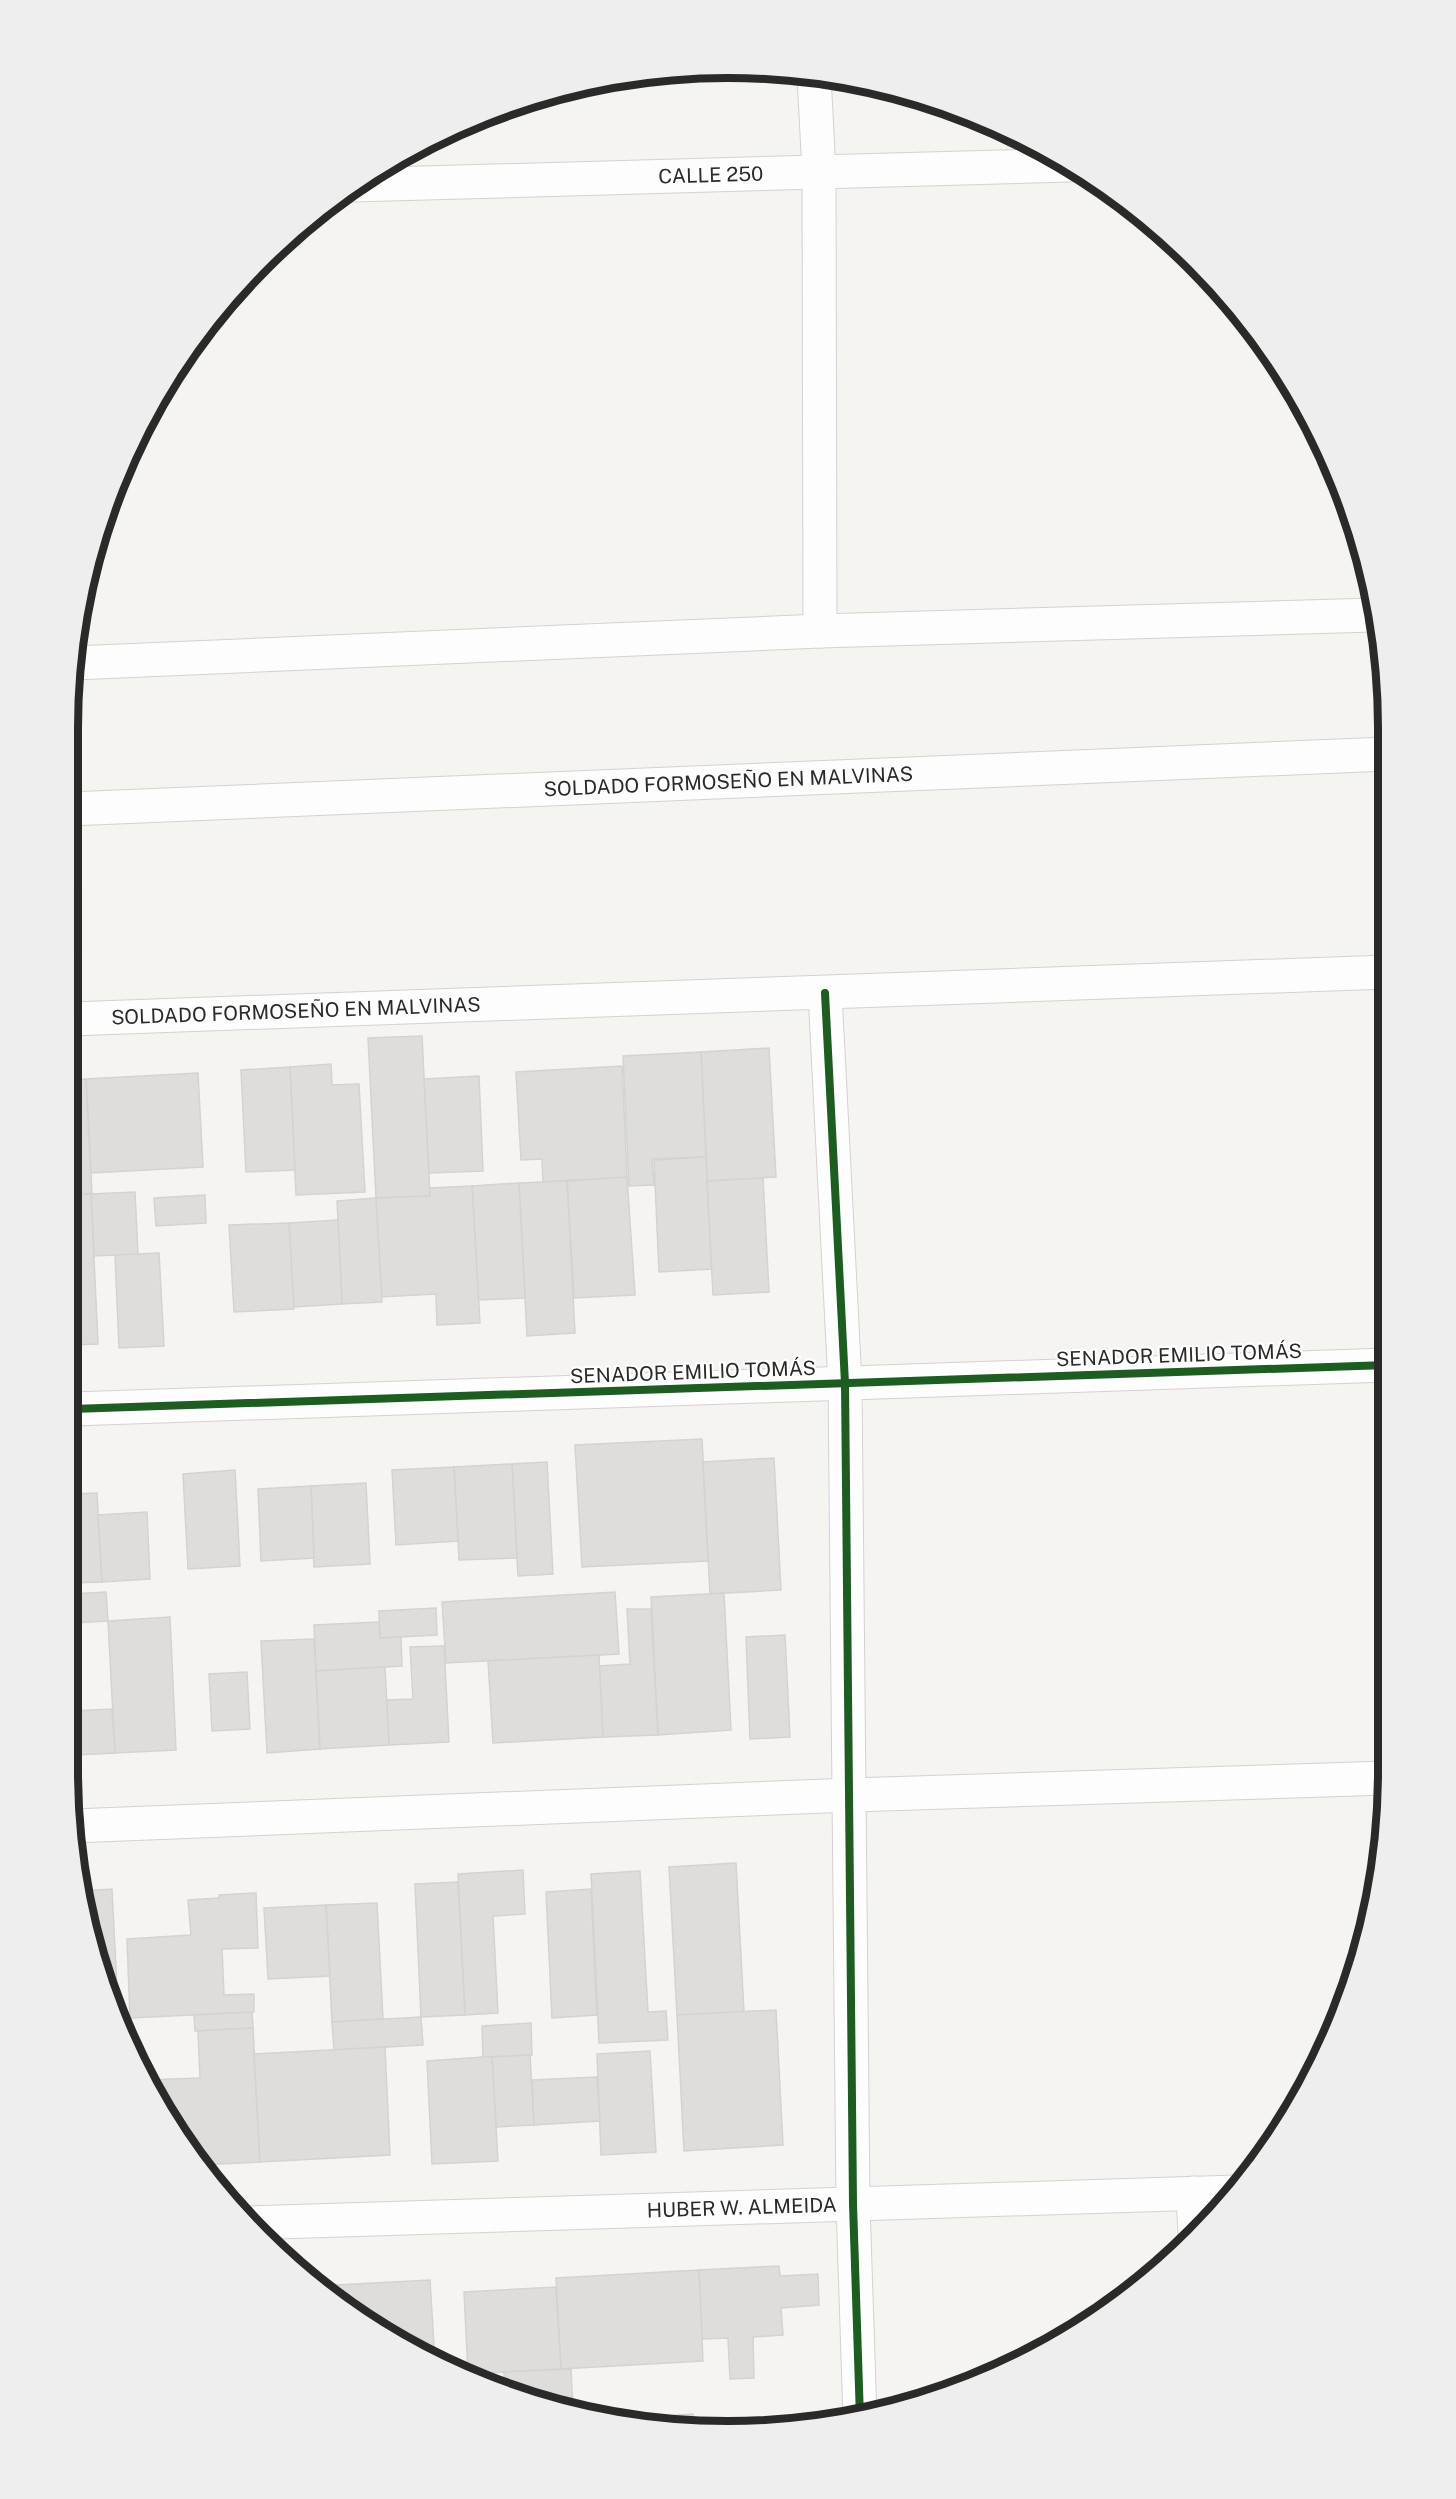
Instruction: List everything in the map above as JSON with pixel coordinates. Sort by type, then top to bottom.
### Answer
[{"type":"street","points":[[814,84],[819,172],[820,631]]},
{"type":"street","name":"CALLE 250","points":[[373,184],[1054,165]]},
{"type":"street","points":[[82,663],[820,631],[1368,615]]},
{"type":"street","name":"SOLDADO FORMOSEÑO EN MALVINAS","points":[[78,809],[1378,754]]},
{"type":"street","name":"SOLDADO FORMOSEÑO EN MALVINAS","points":[[78,1019],[1378,972]]},
{"type":"street","points":[[825,993],[845,1383],[851,1795],[853,2204],[860,2408]]},
{"type":"street","name":"SENADOR EMILIO TOMÁS","points":[[78,1409],[1378,1365]]},
{"type":"street","points":[[80,1826],[851,1795],[1378,1778]]},
{"type":"street","name":"HUBER W. ALMEIDA","points":[[260,2223],[1223,2192]]},
{"type":"street","points":[[1193,2193],[1194,2224]]},
{"type":"building","points":[[422,1036],[430,1196],[376,1198],[368,1038]]},
{"type":"building","points":[[769,1048],[776,1177],[707,1181],[701,1052]]},
{"type":"building","points":[[701,1052],[706,1157],[652,1159],[654,1185],[629,1186],[623,1056]]},
{"type":"building","points":[[331,1064],[332,1085],[359,1084],[365,1192],[296,1195],[290,1067]]},
{"type":"building","points":[[622,1066],[627,1177],[543,1182],[542,1159],[521,1160],[516,1072]]},
{"type":"building","points":[[290,1067],[295,1170],[246,1172],[241,1070]]},
{"type":"building","points":[[198,1073],[203,1167],[91,1173],[86,1079]]},
{"type":"building","points":[[479,1076],[483,1171],[429,1173],[424,1079]]},
{"type":"building","points":[[86,1079],[92,1194],[78,1195],[78,1080]]},
{"type":"building","points":[[706,1157],[712,1269],[659,1272],[654,1160]]},
{"type":"building","points":[[627,1177],[635,1295],[574,1298],[567,1181]]},
{"type":"building","points":[[763,1178],[769,1292],[713,1295],[707,1181]]},
{"type":"building","points":[[567,1181],[575,1333],[527,1336],[519,1183]]},
{"type":"building","points":[[519,1183],[525,1298],[478,1300],[472,1186]]},
{"type":"building","points":[[472,1186],[480,1323],[437,1325],[436,1294],[381,1297],[376,1198],[430,1196],[430,1188]]},
{"type":"building","points":[[135,1192],[138,1254],[94,1256],[91,1194]]},
{"type":"building","points":[[91,1194],[98,1344],[78,1345],[78,1195]]},
{"type":"building","points":[[205,1195],[206,1223],[156,1226],[154,1198]]},
{"type":"building","points":[[376,1198],[382,1302],[342,1304],[337,1201]]},
{"type":"building","points":[[338,1220],[342,1304],[293,1307],[289,1223]]},
{"type":"building","points":[[289,1223],[294,1309],[234,1312],[229,1225]]},
{"type":"building","points":[[159,1253],[164,1346],[119,1348],[115,1255]]},
{"type":"building","points":[[702,1439],[708,1561],[582,1567],[575,1445]]},
{"type":"building","points":[[774,1458],[781,1590],[710,1594],[703,1462]]},
{"type":"building","points":[[547,1462],[553,1574],[518,1576],[512,1464]]},
{"type":"building","points":[[512,1464],[517,1558],[459,1560],[454,1467]]},
{"type":"building","points":[[454,1467],[458,1541],[396,1545],[392,1470]]},
{"type":"building","points":[[235,1470],[240,1566],[188,1569],[183,1474]]},
{"type":"building","points":[[366,1483],[370,1564],[314,1567],[311,1486]]},
{"type":"building","points":[[311,1486],[314,1558],[261,1561],[258,1489]]},
{"type":"building","points":[[97,1493],[102,1582],[78,1583],[78,1494]]},
{"type":"building","points":[[147,1512],[150,1579],[102,1582],[98,1515]]},
{"type":"building","points":[[106,1592],[108,1621],[78,1623],[78,1594]]},
{"type":"building","points":[[615,1592],[619,1654],[446,1663],[442,1602]]},
{"type":"building","points":[[724,1593],[731,1730],[658,1735],[651,1597]]},
{"type":"building","points":[[436,1608],[437,1635],[380,1638],[379,1611]]},
{"type":"building","points":[[627,1609],[651,1609],[658,1735],[603,1737],[599,1666],[630,1664]]},
{"type":"building","points":[[170,1617],[176,1750],[115,1753],[108,1621]]},
{"type":"building","points":[[379,1622],[380,1638],[401,1637],[402,1666],[316,1671],[314,1625]]},
{"type":"building","points":[[785,1635],[790,1737],[750,1739],[746,1637]]},
{"type":"building","points":[[314,1639],[320,1749],[267,1753],[261,1641]]},
{"type":"building","points":[[444,1646],[449,1742],[389,1745],[386,1700],[413,1699],[410,1647]]},
{"type":"building","points":[[599,1655],[603,1737],[493,1743],[488,1661]]},
{"type":"building","points":[[385,1667],[389,1745],[320,1749],[316,1671]]},
{"type":"building","points":[[247,1672],[250,1729],[212,1731],[209,1674]]},
{"type":"building","points":[[112,1709],[115,1753],[78,1755],[78,1711]]},
{"type":"building","points":[[736,1863],[744,2012],[677,2015],[669,1867]]},
{"type":"building","points":[[523,1870],[525,1914],[493,1916],[498,2013],[465,2015],[458,1874]]},
{"type":"building","points":[[640,1871],[648,2012],[666,2011],[668,2040],[599,2043],[591,1874]]},
{"type":"building","points":[[458,1882],[465,2015],[421,2017],[415,1884]]},
{"type":"building","points":[[112,1889],[117,1988],[112,1980],[100,1939],[89,1890]]},
{"type":"building","points":[[591,1889],[597,2015],[552,2018],[546,1892]]},
{"type":"building","points":[[256,1893],[258,1948],[222,1949],[224,1995],[254,1994],[254,2012],[130,2018],[127,1939],[191,1935],[188,1900]]},
{"type":"building","points":[[377,1903],[383,2019],[332,2022],[326,1905]]},
{"type":"building","points":[[326,1905],[330,1976],[268,1979],[264,1908]]},
{"type":"building","points":[[776,2010],[783,2145],[684,2151],[677,2015]]},
{"type":"building","points":[[252,2012],[253,2028],[195,2031],[194,2015]]},
{"type":"building","points":[[421,2017],[423,2045],[334,2050],[332,2022]]},
{"type":"building","points":[[531,2023],[532,2055],[483,2057],[482,2026]]},
{"type":"building","points":[[253,2028],[260,2162],[210,2164],[156,2080],[200,2078],[198,2031]]},
{"type":"building","points":[[385,2047],[390,2155],[260,2162],[254,2054]]},
{"type":"building","points":[[650,2051],[656,2152],[601,2155],[597,2054]]},
{"type":"building","points":[[530,2055],[534,2125],[496,2127],[492,2057]]},
{"type":"building","points":[[492,2057],[498,2161],[432,2164],[427,2061]]},
{"type":"building","points":[[597,2077],[600,2121],[534,2125],[532,2080]]},
{"type":"building","points":[[779,2266],[780,2276],[818,2274],[819,2305],[781,2308],[783,2335],[753,2337],[754,2378],[730,2379],[728,2338],[702,2339],[699,2270]]},
{"type":"building","points":[[699,2270],[703,2361],[561,2369],[556,2278]]},
{"type":"building","points":[[430,2280],[434,2350],[403,2334],[330,2285]]},
{"type":"building","points":[[556,2287],[561,2369],[482,2373],[468,2367],[464,2292]]},
{"type":"building","points":[[571,2369],[573,2402],[505,2382],[504,2372]]},
{"type":"building","points":[[693,2414],[693,2420],[685,2420],[655,2416]]},
{"type":"cycle path","points":[[825,993],[845,1383],[853,2204],[860,2408]]},
{"type":"cycle path","points":[[78,1409],[1378,1365]]}]
